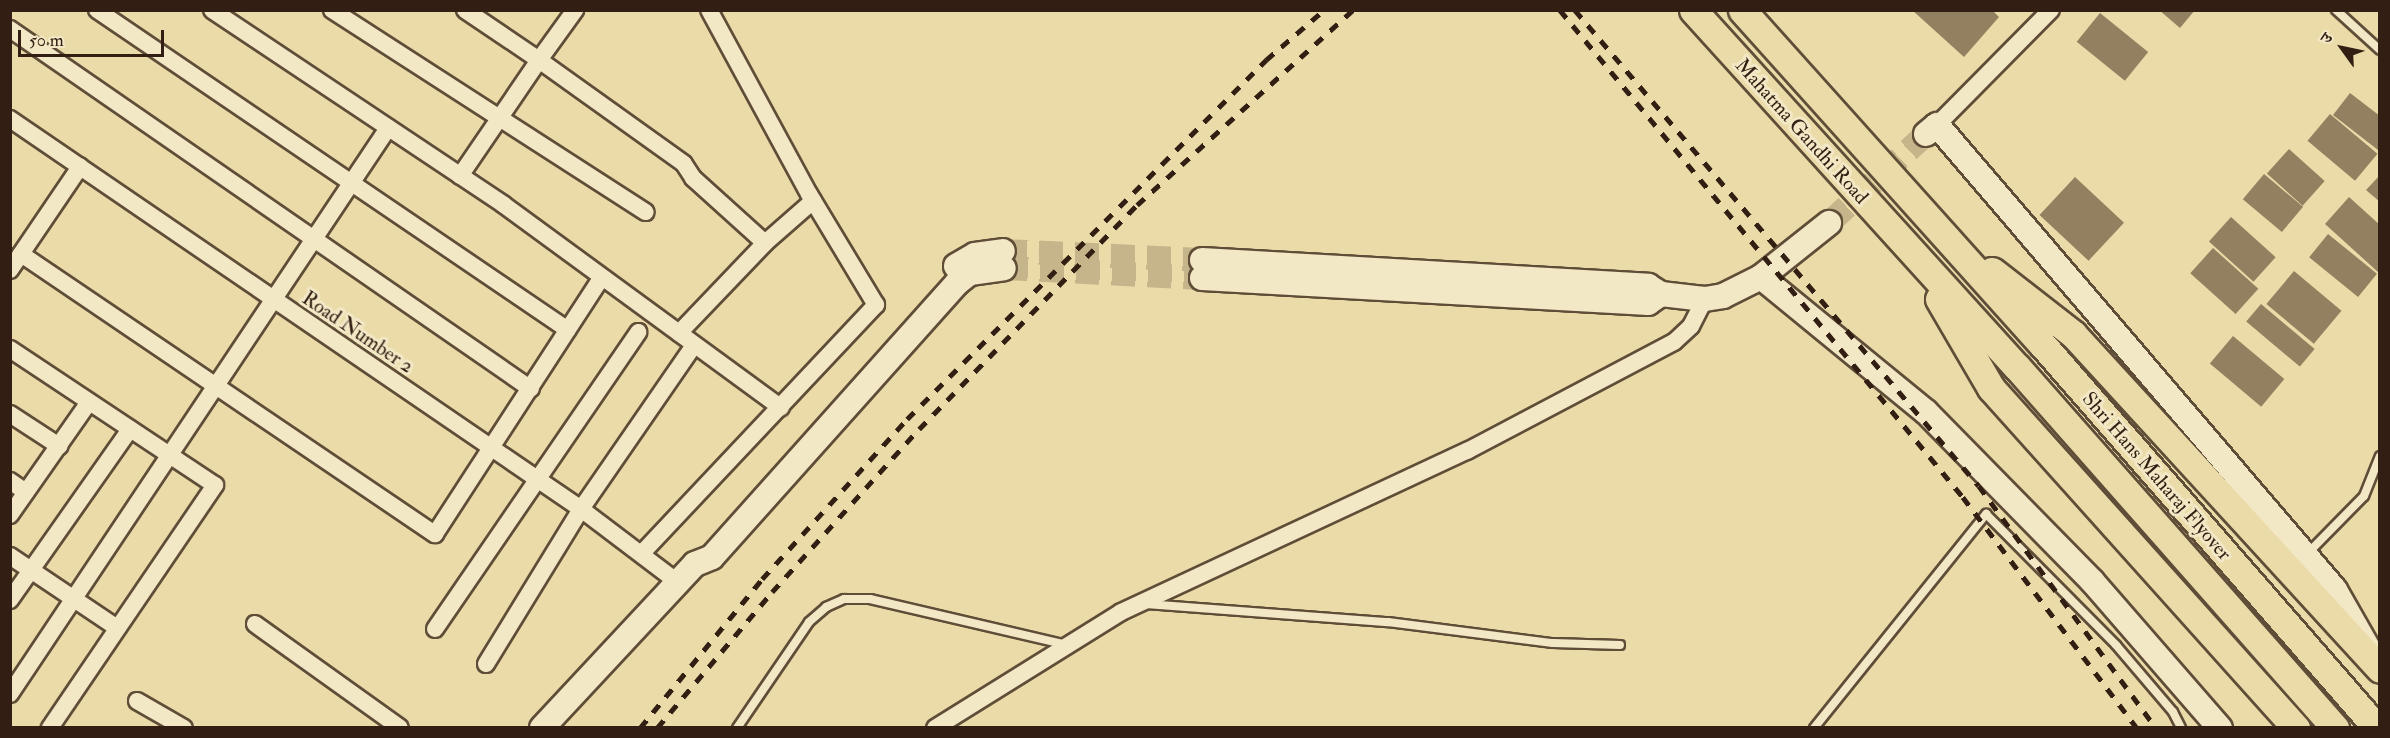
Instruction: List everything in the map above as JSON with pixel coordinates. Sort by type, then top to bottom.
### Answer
[{"type":"main road","name":"Mahatma Gandhi Road","points":[[1693,10],[1911,251]]},
{"type":"main road","name":"Mahatma Gandhi Road","points":[[1742,10],[1935,226]]},
{"type":"main road","name":"Shri Hans Maharaj Flyover","points":[[1935,226],[2042,344],[2377,728]]},
{"type":"main road","points":[[1935,226],[2073,334],[2379,669]]},
{"type":"main road","name":"Shri Hans Maharaj Flyover","points":[[1911,251],[2017,367],[2335,728]]},
{"type":"main road","points":[[1911,251],[1991,388],[2296,728]]},
{"type":"street","points":[[97,10],[568,330]]},
{"type":"street","points":[[212,10],[460,176],[781,408]]},
{"type":"street","points":[[332,10],[498,120],[645,212]]},
{"type":"street","points":[[465,10],[684,164],[693,178],[765,243]]},
{"type":"street","points":[[460,176],[575,10]]},
{"type":"street","points":[[643,552],[876,305],[813,201],[709,10]]},
{"type":"street","points":[[2051,10],[1932,130],[2305,556],[2350,611],[2379,669]]},
{"type":"street","points":[[10,29],[531,389]]},
{"type":"street","name":"Road Number 2","points":[[13,127],[80,167],[536,478],[643,552],[679,583]]},
{"type":"street","points":[[10,694],[388,128]]},
{"type":"street","points":[[10,270],[80,167]]},
{"type":"street","points":[[679,333],[765,243],[813,201]]},
{"type":"street","points":[[1202,269],[1648,303],[1661,294],[1705,299],[1723,296],[1761,277],[1829,223]]},
{"type":"street","points":[[21,254],[435,534],[493,449],[602,277]]},
{"type":"street","points":[[542,728],[695,564],[712,557],[957,283],[970,273],[1003,259]]},
{"type":"street","points":[[1761,277],[1926,411],[2092,581],[2220,728]]},
{"type":"street","points":[[935,728],[1068,645],[1139,604],[1467,451],[1674,342],[1690,326],[1705,299]]},
{"type":"street","points":[[435,628],[638,332]]},
{"type":"street","points":[[486,664],[581,509],[694,345]]},
{"type":"street","points":[[10,349],[215,486],[50,728]]},
{"type":"street","points":[[10,515],[89,402]]},
{"type":"street","points":[[10,414],[58,446]]},
{"type":"street","points":[[10,600],[130,429]]},
{"type":"street","points":[[10,481],[26,492]]},
{"type":"street","points":[[10,556],[117,628]]},
{"type":"street","points":[[255,624],[400,728]]},
{"type":"street","points":[[137,700],[158,722],[184,728]]},
{"type":"lane","points":[[2336,10],[2379,50]]},
{"type":"lane","points":[[2305,556],[2364,496],[2379,456]]},
{"type":"lane","points":[[1814,728],[1986,514],[2116,645],[2173,712],[2181,728]]},
{"type":"lane","points":[[738,728],[809,622],[826,607],[844,599],[870,598],[1068,645]]},
{"type":"lane","points":[[1139,604],[1388,622],[1553,643],[1620,645]]},
{"type":"building","points":[[1912,10],[1992,10],[1999,17],[1964,57]]},
{"type":"building","points":[[2159,10],[2195,10],[2180,28]]},
{"type":"building","points":[[2100,13],[2148,52],[2125,81],[2077,42]]},
{"type":"building","points":[[2350,93],[2380,116],[2378,150],[2333,115]]},
{"type":"building","points":[[2330,114],[2377,154],[2355,181],[2308,141]]},
{"type":"building","points":[[2289,149],[2325,181],[2303,206],[2267,174]]},
{"type":"building","points":[[2264,174],[2303,207],[2282,232],[2243,199]]},
{"type":"building","points":[[2380,175],[2380,202],[2366,190]]},
{"type":"building","points":[[2075,177],[2124,223],[2089,261],[2040,215]]},
{"type":"building","points":[[2349,197],[2380,225],[2378,272],[2325,224]]},
{"type":"building","points":[[2231,217],[2276,257],[2254,282],[2209,242]]},
{"type":"building","points":[[2328,234],[2377,274],[2358,297],[2309,257]]},
{"type":"building","points":[[2213,248],[2258,289],[2236,314],[2190,273]]},
{"type":"building","points":[[2294,271],[2341,311],[2314,344],[2266,304]]},
{"type":"building","points":[[2261,304],[2315,349],[2300,367],[2246,322]]},
{"type":"building","points":[[2233,336],[2284,379],[2261,407],[2210,364]]},
{"type":"tunnel","points":[[1829,223],[1926,134]]},
{"type":"tunnel","points":[[1003,251],[1202,260]]},
{"type":"tunnel","points":[[1004,268],[1202,278]]},
{"type":"railway","points":[[640,728],[762,579],[907,419],[1266,60],[1324,10]]},
{"type":"railway","points":[[657,728],[772,592],[919,429],[1137,205],[1353,10]]},
{"type":"railway","points":[[1560,10],[1963,497],[2137,728]]},
{"type":"railway","points":[[1575,10],[1979,486],[2156,728]]}]
